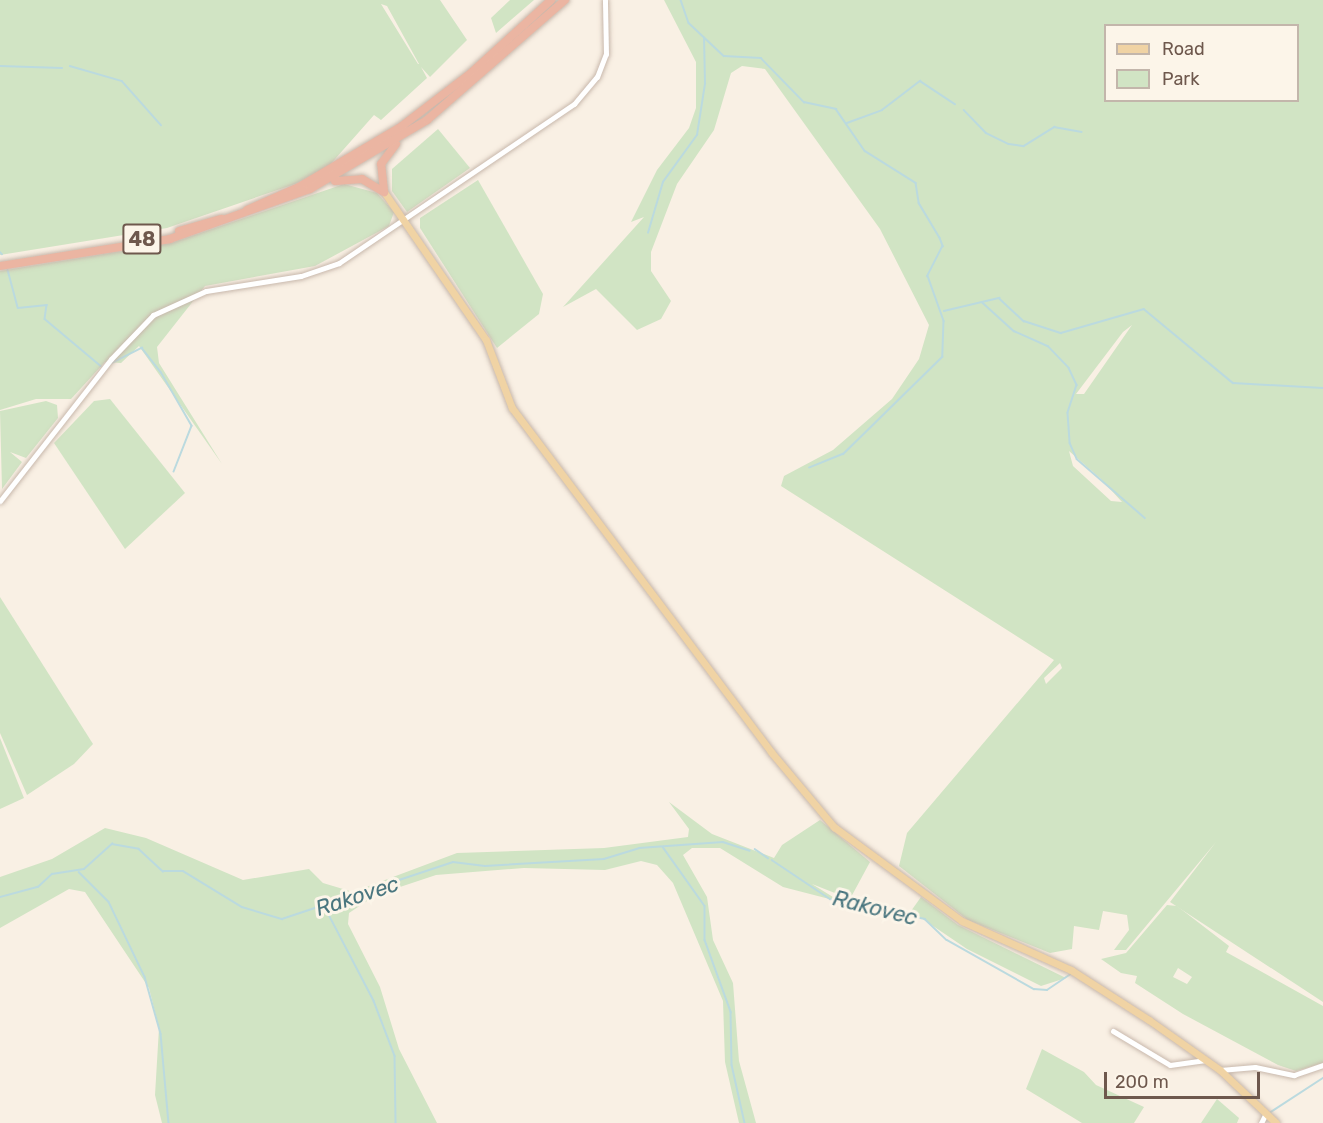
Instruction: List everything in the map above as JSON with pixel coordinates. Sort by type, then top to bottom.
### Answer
[{"type":"highway","points":[[537,18],[551,0]]},
{"type":"highway","points":[[537,18],[565,0]]},
{"type":"highway","name":"48","points":[[384,192],[381,164],[406,134],[537,18]]},
{"type":"highway","name":"48","points":[[0,260],[169,233],[278,197],[420,113],[537,18]]},
{"type":"highway","name":"48","points":[[310,189],[406,134]]},
{"type":"highway","name":"48","points":[[0,266],[170,239],[310,189],[356,178],[384,192]]},
{"type":"main road","points":[[384,192],[406,220],[486,340],[512,408],[771,752],[834,827],[962,921],[1077,973],[1220,1070],[1276,1123]]},
{"type":"street","points":[[0,501],[111,359],[153,315],[206,291],[325,269],[406,220],[581,98],[606,54],[605,0]]},
{"type":"street","points":[[1113,1031],[1170,1065],[1206,1060]]},
{"type":"street","points":[[1220,1070],[1255,1067],[1294,1075],[1323,1065]]},
{"type":"street","points":[[1261,1123],[1265,1115]]},
{"type":"green space","points":[[0,0],[440,0],[467,40],[430,77],[421,67],[427,78],[381,120],[374,115],[328,167],[295,184],[167,228],[0,255]],"holes":[[[381,4],[387,6],[419,64]]]},
{"type":"green space","points":[[510,0],[534,0],[496,33],[491,18]]},
{"type":"green space","points":[[664,0],[1323,0],[1323,1002],[1170,902],[1216,842],[1126,950],[1114,950],[1129,930],[1127,915],[1103,911],[1099,930],[1074,926],[1072,949],[1050,953],[968,920],[899,866],[907,833],[1054,660],[781,486],[784,476],[833,450],[892,399],[919,359],[929,325],[880,229],[765,69],[742,66],[731,73],[714,130],[677,184],[651,252],[651,271],[671,301],[661,319],[637,330],[596,289],[563,307],[644,217],[631,222],[657,170],[689,128],[696,108],[696,62]],"holes":[[[1132,325],[1084,394],[1076,394],[1123,332]],[[1069,451],[1101,479],[1122,502],[1111,501],[1073,466]],[[1060,663],[1062,668],[1046,684],[1044,678]]]},
{"type":"green space","points":[[438,129],[470,168],[407,212],[392,191],[392,169]]},
{"type":"green space","points":[[478,180],[543,294],[539,314],[497,348],[420,228],[420,218]]},
{"type":"green space","points":[[344,184],[377,193],[394,212],[389,226],[315,266],[205,286],[157,347],[159,363],[222,464],[139,346],[121,363],[105,362],[71,399],[36,399],[0,410],[0,271],[171,243]]},
{"type":"green space","points":[[110,399],[185,493],[125,549],[54,443],[94,401]]},
{"type":"green space","points":[[46,401],[57,405],[58,418],[26,458],[10,452],[22,462],[2,489],[0,411]]},
{"type":"green space","points":[[0,597],[93,744],[74,764],[27,795],[0,733]]},
{"type":"green space","points":[[0,738],[24,798],[0,809]]},
{"type":"green space","points":[[669,802],[712,834],[774,858],[782,845],[820,820],[870,862],[850,899],[812,884],[841,902],[783,887],[720,848],[692,848],[683,855],[707,897],[713,940],[733,983],[739,1061],[756,1123],[739,1123],[725,1062],[723,1001],[673,883],[657,865],[641,861],[605,870],[524,868],[436,875],[376,895],[349,913],[348,924],[380,987],[399,1049],[437,1123],[162,1123],[155,1095],[159,1028],[149,988],[85,892],[69,889],[0,928],[0,877],[52,859],[105,828],[146,838],[243,880],[309,869],[323,883],[353,892],[457,853],[604,848],[688,837],[689,829]]},
{"type":"green space","points":[[921,897],[958,925],[1066,978],[1041,986],[967,949],[911,911]]},
{"type":"green space","points":[[1167,905],[1177,906],[1229,946],[1226,952],[1323,1006],[1323,1063],[1296,1071],[1278,1065],[1183,1014],[1135,983],[1137,976],[1121,973],[1101,959],[1126,953]],"holes":[[[1178,968],[1192,977],[1187,984],[1173,977]]]},
{"type":"green space","points":[[1042,1049],[1084,1072],[1096,1085],[1144,1107],[1134,1123],[1082,1123],[1026,1089]]},
{"type":"green space","points":[[1217,1099],[1239,1118],[1237,1123],[1201,1123]]},
{"type":"waterway","points":[[681,0],[689,23],[724,56],[761,58],[804,102],[836,109],[865,151],[916,183],[919,203],[943,246],[928,276],[944,321],[943,357],[844,454],[810,468]]},
{"type":"waterway","points":[[648,233],[663,182],[697,135],[705,84],[704,38]]},
{"type":"waterway","points":[[0,66],[62,68]]},
{"type":"waterway","points":[[70,66],[122,81],[161,125]]},
{"type":"waterway","points":[[847,123],[882,110],[920,81],[955,104]]},
{"type":"waterway","points":[[964,110],[986,133],[1009,144],[1024,146],[1054,127],[1082,132]]},
{"type":"waterway","points":[[8,270],[18,308],[47,305],[45,319],[101,366]]},
{"type":"waterway","points":[[944,311],[999,298],[1024,321],[1061,333],[1144,309],[1233,383],[1323,388]]},
{"type":"waterway","points":[[982,302],[1014,331],[1048,346],[1069,368],[1077,385],[1068,413],[1070,443],[1077,459],[1145,518]]},
{"type":"waterway","points":[[110,364],[142,348],[161,372],[192,426],[174,472]]},
{"type":"waterway","name":"Rakovec","points":[[0,897],[38,887],[52,874],[84,869],[112,844],[139,849],[163,871],[183,871],[242,907],[282,919],[453,862],[485,866],[604,859],[639,848],[723,842],[750,851]]},
{"type":"waterway","points":[[663,847],[705,906],[705,940],[731,1012],[732,1065],[745,1123]]},
{"type":"waterway","name":"Rakovec","points":[[755,849],[768,858]]},
{"type":"waterway","name":"Rakovec","points":[[772,860],[830,899],[925,919],[947,940],[1034,989],[1047,990],[1071,974]]},
{"type":"waterway","points":[[79,872],[109,902],[145,977],[161,1034],[169,1123]]},
{"type":"waterway","points":[[326,909],[374,1001],[395,1056],[396,1123]]},
{"type":"waterway","points":[[1271,1112],[1323,1078]]}]
